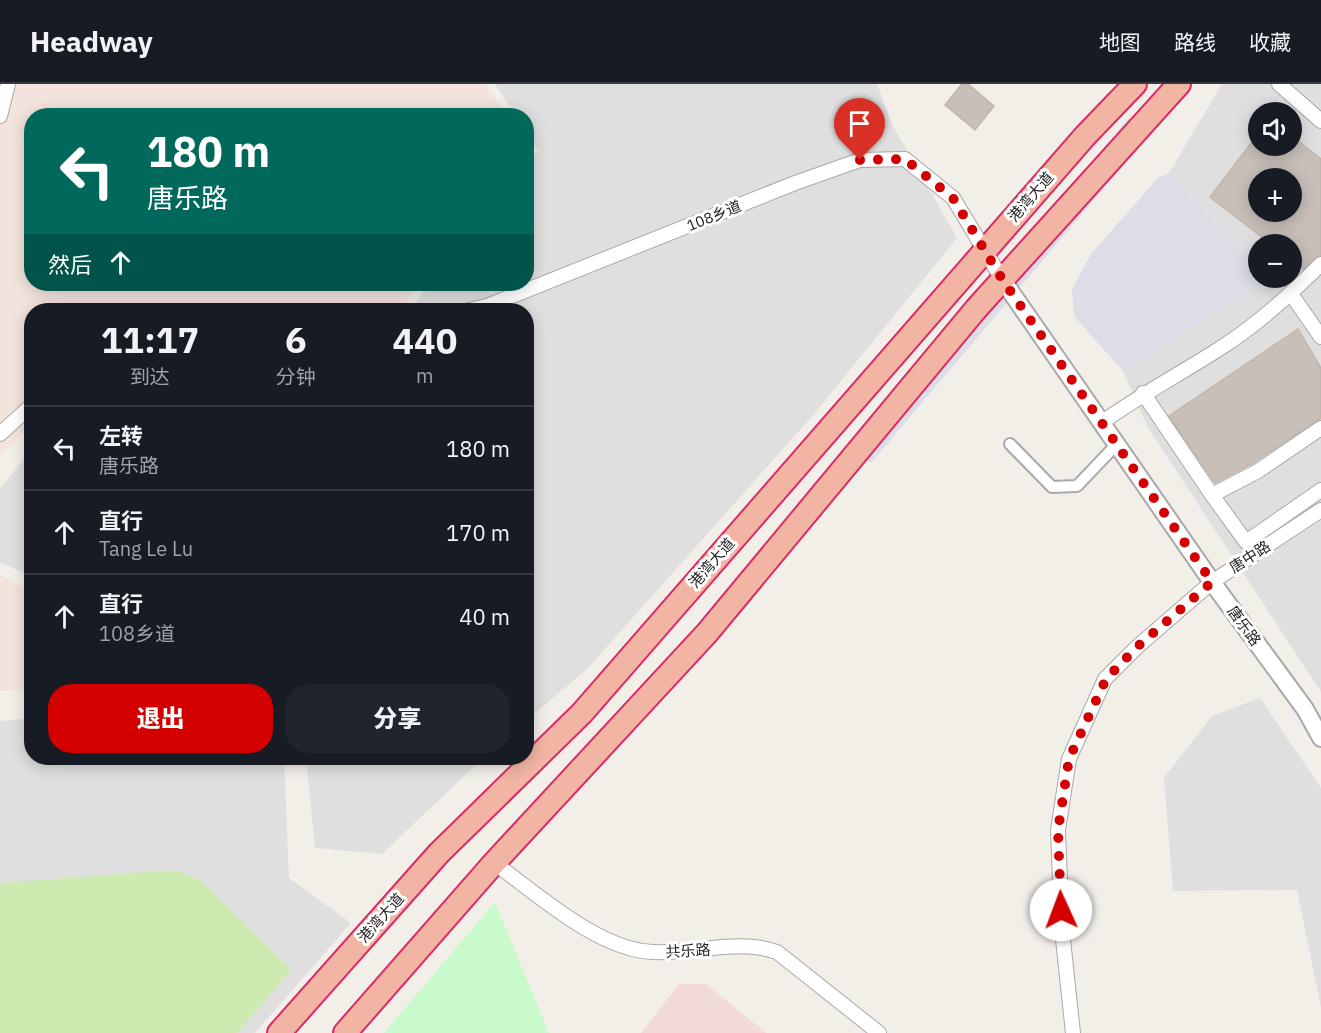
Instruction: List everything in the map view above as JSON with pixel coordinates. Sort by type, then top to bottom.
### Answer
[{"type":"highway","name":"港湾大道","points":[[534,760],[582,713],[1085,136],[1135,84]]},
{"type":"highway","name":"港湾大道","points":[[345,1033],[494,863],[707,633],[1002,279],[1179,84]]},
{"type":"highway","name":"港湾大道","points":[[279,1033],[439,853],[529,765]]},
{"type":"street","points":[[0,116],[8,84]]},
{"type":"street","points":[[1279,84],[1321,121]]},
{"type":"street","name":"108乡道","points":[[534,287],[795,183],[860,160],[905,159],[953,198],[1002,279]]},
{"type":"street","points":[[1101,423],[1143,393],[1223,346],[1291,294],[1321,264]]},
{"type":"street","name":"唐乐路","points":[[1002,279],[1212,582],[1305,709],[1321,738]]},
{"type":"street","name":"108乡道","points":[[495,303],[525,291]]},
{"type":"street","points":[[1291,294],[1321,338]]},
{"type":"street","points":[[1143,393],[1246,542],[1321,490]]},
{"type":"street","points":[[0,434],[24,412]]},
{"type":"street","points":[[1212,495],[1258,471],[1321,428]]},
{"type":"street","points":[[1010,444],[1053,487],[1077,486],[1117,444]]},
{"type":"street","name":"唐中路","points":[[1073,1033],[1062,930],[1058,830],[1069,759],[1106,679],[1137,647],[1212,582],[1321,510]]},
{"type":"street","name":"共乐路","points":[[494,863],[594,934],[623,947],[653,952],[756,947],[777,952],[879,1033]]},
{"type":"shaded area","points":[[0,84],[485,84],[502,108],[24,108],[24,291],[413,291],[406,303],[24,303],[24,431],[0,455]]},
{"type":"shaded area","points":[[495,84],[877,84],[893,126],[957,238],[815,413],[588,668],[534,714],[534,303],[416,303],[423,291],[534,291],[534,155],[538,151],[534,144],[534,108],[511,108]]},
{"type":"shaded area","points":[[1222,84],[1321,84],[1321,692],[1147,426],[1123,371],[1255,288],[1302,288],[1302,234],[1248,234],[1248,257],[1169,173]]},
{"type":"shaded area","points":[[1129,118],[1149,135],[871,463],[852,446]]},
{"type":"shaded area","points":[[1169,173],[1248,257],[1248,288],[1255,288],[1123,371],[1074,316],[1072,289],[1091,254],[1158,178]]},
{"type":"shaded area","points":[[24,459],[24,573],[0,562],[0,489]]},
{"type":"shaded area","points":[[0,575],[24,588],[24,689],[0,691]]},
{"type":"shaded area","points":[[1260,698],[1321,788],[1321,1008],[1297,890],[1173,891],[1164,778],[1212,716]]},
{"type":"shaded area","points":[[24,719],[24,765],[284,765],[289,878],[351,923],[255,1033],[0,1033],[0,721]]},
{"type":"shaded area","points":[[307,765],[476,765],[382,854],[315,848]]},
{"type":"shaded area","points":[[679,984],[706,984],[766,1033],[641,1033]]},
{"type":"green space","points":[[175,870],[200,880],[291,970],[237,1033],[0,1033],[0,883]]},
{"type":"green space","points":[[495,902],[549,1033],[384,1033]]},
{"type":"building","points":[[962,84],[968,84],[994,106],[975,130],[945,105]]},
{"type":"building","points":[[1302,144],[1321,159],[1321,255],[1303,269],[1302,234],[1258,234],[1210,197],[1248,147],[1248,156],[1302,156]]},
{"type":"building","points":[[1298,329],[1321,368],[1321,418],[1251,464],[1215,483],[1169,416]]},
{"type":"route","points":[[860,160],[905,159],[953,198],[1002,279],[1212,582],[1137,647],[1106,679],[1069,759],[1058,830],[1061,910]]}]
